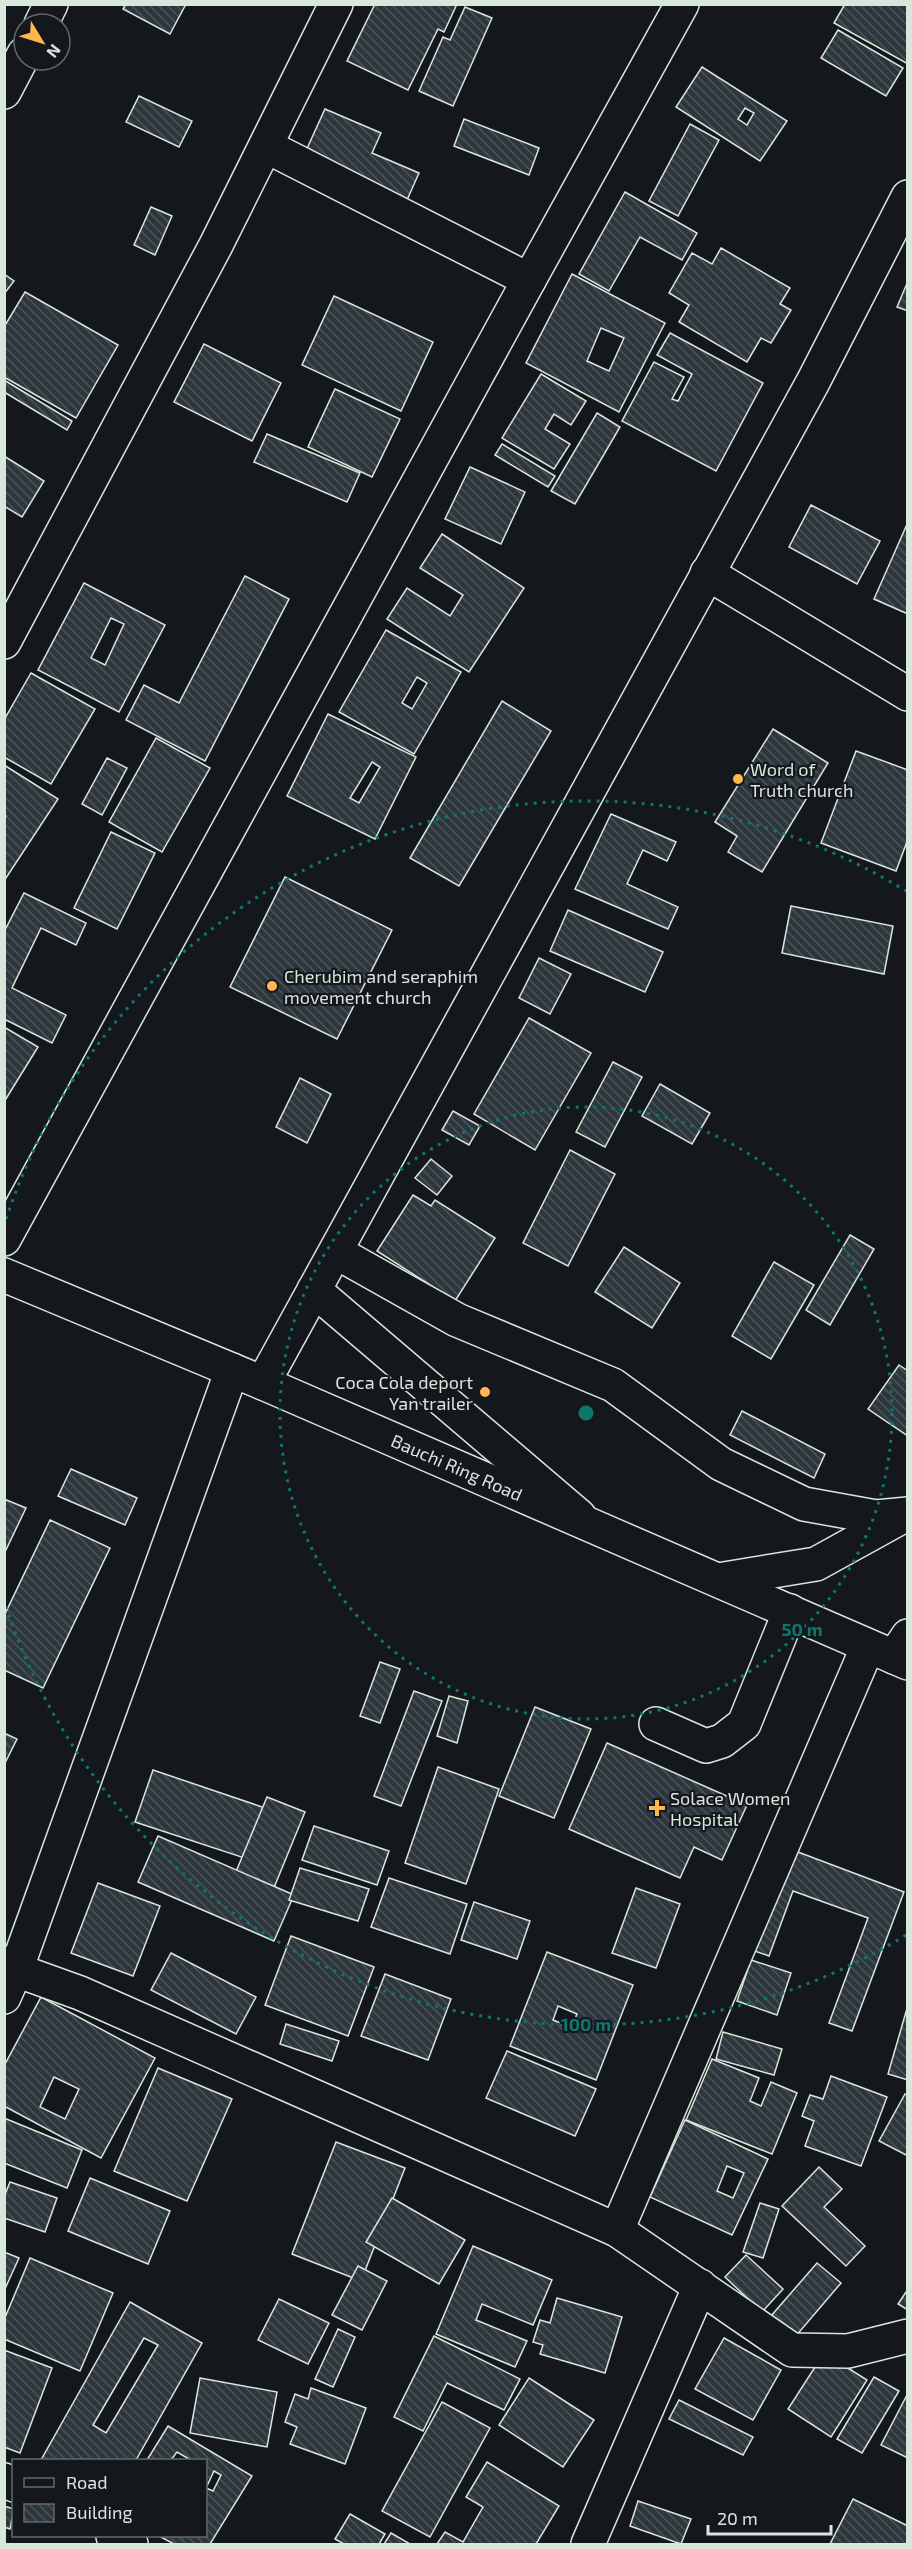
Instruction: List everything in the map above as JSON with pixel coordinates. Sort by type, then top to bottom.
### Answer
[{"type":"street","points":[[4,642],[216,245],[336,4]]},
{"type":"street","points":[[4,1239],[682,4]]},
{"type":"street","points":[[4,92],[12,67]]},
{"type":"street","points":[[266,146],[529,280]]},
{"type":"street","points":[[263,1383],[813,382],[908,197]]},
{"type":"street","points":[[707,573],[908,694]]},
{"type":"street","points":[[336,1252],[456,1320],[613,1385],[721,1464],[804,1504],[876,1517],[908,1514]]},
{"type":"street","name":"Bauchi Ring Road","points":[[4,1275],[263,1383],[790,1611],[894,1650]]},
{"type":"street","points":[[314,1290],[588,1523]]},
{"type":"street","points":[[232,1370],[8,1977],[80,1993],[617,2230],[792,2350],[848,2351],[908,2336]]},
{"type":"street","points":[[718,1580],[816,1564],[908,1514]]},
{"type":"street","points":[[656,1724],[706,1746],[722,1741],[744,1724],[790,1611]]},
{"type":"street","points":[[617,2230],[894,1650]]},
{"type":"street","points":[[588,2544],[700,2286]]},
{"type":"street","points":[[117,2537],[131,2544]]},
{"type":"building","points":[[126,4],[186,4],[170,34],[123,9]]},
{"type":"building","points":[[375,4],[457,4],[444,32],[438,29],[408,90],[347,61]]},
{"type":"building","points":[[845,4],[908,4],[908,64],[834,23]]},
{"type":"building","points":[[465,7],[492,18],[453,106],[419,91],[443,37],[450,40]]},
{"type":"building","points":[[838,30],[903,68],[886,96],[821,58]]},
{"type":"building","points":[[702,67],[787,121],[760,161],[676,107]],"holes":[[[745,108],[754,113],[747,125],[738,119]]]},
{"type":"building","points":[[139,96],[192,121],[179,147],[126,122]]},
{"type":"building","points":[[325,109],[381,133],[372,153],[419,173],[407,200],[304,155]]},
{"type":"building","points":[[464,119],[539,148],[529,175],[454,146]]},
{"type":"building","points":[[690,124],[719,140],[678,216],[649,201]]},
{"type":"building","points":[[625,192],[697,233],[682,260],[640,237],[609,291],[579,274]]},
{"type":"building","points":[[151,207],[172,216],[155,255],[134,245]]},
{"type":"building","points":[[721,248],[790,288],[780,304],[791,310],[771,343],[761,338],[747,362],[679,322],[689,305],[669,293],[692,253],[712,264]]},
{"type":"building","points":[[4,274],[14,281],[4,294]]},
{"type":"building","points":[[572,274],[665,323],[619,412],[526,363]],"holes":[[[601,328],[624,338],[609,371],[587,361]]]},
{"type":"building","points":[[908,281],[908,311],[897,307]]},
{"type":"building","points":[[25,292],[118,345],[76,418],[4,377],[4,327]]},
{"type":"building","points":[[334,296],[433,342],[401,411],[302,365]]},
{"type":"building","points":[[670,333],[763,383],[716,471],[622,421],[654,362],[684,377],[672,399],[678,401],[692,374],[657,355]]},
{"type":"building","points":[[204,344],[281,383],[252,441],[174,402]]},
{"type":"building","points":[[541,374],[586,401],[571,425],[554,414],[545,429],[570,444],[554,469],[502,438]]},
{"type":"building","points":[[4,380],[72,421],[67,430],[4,392]]},
{"type":"building","points":[[335,389],[400,419],[372,477],[308,447]]},
{"type":"building","points":[[597,413],[620,427],[575,504],[551,491]]},
{"type":"building","points":[[267,434],[360,473],[347,502],[254,462]]},
{"type":"building","points":[[502,444],[555,476],[548,487],[495,455]]},
{"type":"building","points":[[4,456],[44,481],[22,517],[4,506]]},
{"type":"building","points":[[470,467],[525,492],[501,544],[445,519]]},
{"type":"building","points":[[811,505],[880,541],[857,584],[789,547]]},
{"type":"building","points":[[908,522],[908,614],[874,599]]},
{"type":"building","points":[[442,534],[524,588],[469,672],[387,619],[407,588],[450,616],[463,595],[420,568]]},
{"type":"building","points":[[245,576],[289,599],[205,761],[126,720],[144,685],[179,703]]},
{"type":"building","points":[[84,583],[165,625],[119,712],[38,670]],"holes":[[[111,618],[124,624],[105,665],[91,658]]]},
{"type":"building","points":[[386,630],[461,672],[414,754],[339,712]],"holes":[[[417,677],[427,683],[412,709],[402,703]]]},
{"type":"building","points":[[31,673],[95,709],[51,784],[4,757],[4,720]]},
{"type":"building","points":[[502,701],[551,731],[459,886],[410,858]]},
{"type":"building","points":[[328,714],[416,757],[375,839],[287,796]],"holes":[[[372,762],[380,767],[359,803],[350,798]]]},
{"type":"building","points":[[773,729],[828,763],[762,872],[728,852],[737,836],[715,822]]},
{"type":"building","points":[[156,738],[210,768],[162,852],[109,822]]},
{"type":"building","points":[[856,751],[908,770],[908,839],[896,871],[821,843]]},
{"type":"building","points":[[107,758],[127,768],[102,815],[82,804]]},
{"type":"building","points":[[4,765],[58,799],[4,881],[4,819],[6,816],[4,814]]},
{"type":"building","points":[[611,814],[676,842],[667,861],[643,850],[627,884],[678,907],[668,929],[575,889]]},
{"type":"building","points":[[111,832],[155,853],[117,929],[74,908]]},
{"type":"building","points":[[285,877],[392,930],[337,1039],[230,987]]},
{"type":"building","points":[[24,893],[86,923],[76,945],[41,928],[12,988],[66,1015],[52,1043],[4,1019],[4,932]]},
{"type":"building","points":[[791,906],[893,926],[884,974],[782,953]]},
{"type":"building","points":[[568,910],[663,952],[645,992],[550,951]]},
{"type":"building","points":[[539,958],[571,974],[550,1014],[519,998]]},
{"type":"building","points":[[529,1018],[591,1053],[535,1150],[474,1114]]},
{"type":"building","points":[[4,1027],[38,1047],[4,1102]]},
{"type":"building","points":[[613,1062],[642,1077],[605,1147],[576,1132]]},
{"type":"building","points":[[300,1078],[331,1094],[307,1143],[276,1127]]},
{"type":"building","points":[[660,1084],[710,1113],[692,1144],[642,1116]]},
{"type":"building","points":[[453,1111],[480,1126],[469,1145],[442,1130]]},
{"type":"building","points":[[570,1150],[615,1174],[568,1266],[523,1243]]},
{"type":"building","points":[[431,1159],[452,1176],[437,1195],[415,1178]]},
{"type":"building","points":[[413,1195],[431,1206],[435,1200],[495,1238],[455,1301],[377,1251]]},
{"type":"building","points":[[850,1235],[874,1249],[830,1325],[806,1310]]},
{"type":"building","points":[[624,1247],[680,1283],[652,1328],[595,1292]]},
{"type":"building","points":[[774,1262],[814,1285],[771,1359],[732,1336]]},
{"type":"building","points":[[899,1365],[908,1371],[908,1436],[868,1409]]},
{"type":"building","points":[[742,1411],[825,1454],[814,1478],[730,1435]]},
{"type":"building","points":[[71,1469],[137,1498],[125,1525],[58,1496]]},
{"type":"building","points":[[4,1499],[26,1508],[4,1554]]},
{"type":"building","points":[[50,1520],[110,1548],[43,1688],[4,1670],[4,1616]]},
{"type":"building","points":[[380,1662],[400,1669],[380,1723],[360,1716]]},
{"type":"building","points":[[414,1691],[442,1701],[401,1806],[374,1796]]},
{"type":"building","points":[[449,1696],[468,1701],[457,1743],[437,1736]]},
{"type":"building","points":[[535,1707],[591,1729],[554,1818],[499,1796]]},
{"type":"building","points":[[4,1733],[17,1739],[4,1765]]},
{"type":"building","points":[[607,1743],[747,1805],[722,1860],[694,1847],[680,1878],[569,1829]]},
{"type":"building","points":[[438,1767],[499,1789],[466,1884],[405,1863]]},
{"type":"building","points":[[153,1770],[283,1814],[266,1865],[135,1822]]},
{"type":"building","points":[[267,1797],[305,1812],[273,1890],[235,1874]]},
{"type":"building","points":[[314,1826],[389,1851],[377,1885],[302,1860]]},
{"type":"building","points":[[158,1836],[294,1895],[274,1941],[138,1882]]},
{"type":"building","points":[[790,1849],[904,1892],[852,2031],[829,2023],[868,1918],[793,1891],[769,1956],[752,1950]]},
{"type":"building","points":[[300,1868],[369,1889],[358,1921],[289,1900]]},
{"type":"building","points":[[389,1878],[467,1904],[450,1954],[371,1927]]},
{"type":"building","points":[[98,1883],[160,1906],[133,1976],[71,1953]]},
{"type":"building","points":[[636,1888],[680,1904],[656,1968],[612,1953]]},
{"type":"building","points":[[474,1902],[530,1921],[517,1959],[461,1940]]},
{"type":"building","points":[[291,1936],[374,1967],[348,2036],[265,2005]]},
{"type":"building","points":[[547,1952],[633,1985],[596,2080],[510,2046]],"holes":[[[558,2006],[577,2014],[571,2027],[553,2020]]]},
{"type":"building","points":[[171,1953],[256,1997],[236,2034],[151,1990]]},
{"type":"building","points":[[751,1960],[791,1973],[777,2015],[737,2001]]},
{"type":"building","points":[[385,1974],[451,1999],[428,2060],[361,2036]]},
{"type":"building","points":[[41,1997],[155,2058],[101,2158],[4,2106],[4,2066]],"holes":[[[54,2077],[79,2089],[65,2119],[40,2107]]]},
{"type":"building","points":[[908,2005],[908,2080],[888,2074]]},
{"type":"building","points":[[286,2024],[339,2041],[332,2061],[280,2044]]},
{"type":"building","points":[[723,2032],[782,2049],[774,2075],[716,2059]]},
{"type":"building","points":[[507,2051],[596,2089],[575,2136],[486,2098]]},
{"type":"building","points":[[712,2059],[759,2078],[750,2101],[761,2106],[771,2082],[797,2093],[772,2154],[686,2120]]},
{"type":"building","points":[[158,2068],[232,2099],[187,2201],[114,2171]]},
{"type":"building","points":[[831,2076],[887,2097],[861,2166],[805,2146],[814,2121],[802,2116],[810,2095],[823,2099]]},
{"type":"building","points":[[905,2094],[908,2096],[908,2156],[879,2141]]},
{"type":"building","points":[[4,2118],[82,2150],[67,2188],[4,2163]]},
{"type":"building","points":[[685,2120],[768,2159],[732,2235],[650,2197]],"holes":[[[727,2166],[744,2173],[733,2198],[717,2191]]]},
{"type":"building","points":[[336,2142],[405,2168],[361,2281],[292,2254]]},
{"type":"building","points":[[819,2167],[842,2189],[824,2207],[865,2246],[846,2266],[782,2206]]},
{"type":"building","points":[[90,2178],[170,2211],[148,2264],[68,2231]]},
{"type":"building","points":[[10,2182],[57,2198],[45,2232],[4,2218],[4,2197]]},
{"type":"building","points":[[392,2198],[465,2240],[439,2284],[366,2242]]},
{"type":"building","points":[[760,2203],[779,2209],[763,2258],[743,2252]]},
{"type":"building","points":[[473,2246],[552,2280],[533,2325],[482,2304],[476,2320],[527,2341],[515,2367],[436,2334]]},
{"type":"building","points":[[4,2252],[19,2258],[4,2291]]},
{"type":"building","points":[[746,2255],[783,2289],[762,2312],[725,2277]]},
{"type":"building","points":[[30,2258],[113,2293],[80,2371],[4,2339],[4,2320]]},
{"type":"building","points":[[817,2263],[841,2283],[795,2337],[771,2316]]},
{"type":"building","points":[[358,2266],[387,2281],[362,2330],[332,2315]]},
{"type":"building","points":[[908,2289],[908,2310],[898,2304]]},
{"type":"building","points":[[557,2298],[622,2317],[605,2373],[540,2354],[543,2345],[533,2342],[540,2320],[550,2323]]},
{"type":"building","points":[[279,2299],[329,2323],[308,2364],[258,2340]]},
{"type":"building","points":[[130,2302],[202,2343],[137,2459],[42,2459]],"holes":[[[144,2338],[158,2345],[106,2433],[93,2425]]]},
{"type":"building","points":[[338,2329],[355,2337],[333,2387],[315,2379]]},
{"type":"building","points":[[434,2336],[520,2379],[504,2410],[447,2383],[423,2431],[394,2417]]},
{"type":"building","points":[[724,2338],[781,2370],[753,2420],[695,2389]]},
{"type":"building","points":[[4,2350],[52,2368],[20,2453],[4,2447]]},
{"type":"building","points":[[824,2353],[867,2380],[831,2437],[788,2409]]},
{"type":"building","points":[[874,2377],[899,2391],[862,2453],[837,2439]]},
{"type":"building","points":[[200,2378],[277,2392],[267,2447],[190,2433]]},
{"type":"building","points":[[529,2378],[594,2420],[563,2467],[499,2425]]},
{"type":"building","points":[[311,2388],[366,2408],[345,2464],[290,2444],[297,2427],[285,2422],[295,2394],[308,2399]]},
{"type":"building","points":[[908,2393],[908,2458],[881,2445]]},
{"type":"building","points":[[679,2400],[753,2437],[743,2455],[669,2419]]},
{"type":"building","points":[[442,2402],[490,2428],[430,2537],[382,2511]]},
{"type":"building","points":[[168,2426],[252,2476],[210,2544],[174,2544],[161,2537],[207,2537],[207,2488],[213,2491],[221,2475],[214,2471],[207,2486],[207,2459],[189,2459],[177,2452],[172,2459],[148,2459]]},
{"type":"building","points":[[487,2462],[559,2506],[536,2544],[437,2544],[445,2532],[463,2542],[483,2507],[466,2497]]},
{"type":"building","points":[[853,2499],[908,2526],[908,2544],[830,2544]]},
{"type":"building","points":[[638,2501],[691,2519],[681,2544],[630,2526]]},
{"type":"building","points":[[4,2506],[12,2508],[12,2519],[10,2529],[4,2527]]},
{"type":"building","points":[[350,2514],[385,2534],[379,2544],[344,2544],[335,2539]]},
{"type":"building","points":[[391,2533],[410,2544],[384,2544]]},
{"type":"place","name":"Word of Truth church","points":[[738,779]]},
{"type":"place","name":"Cherubim and seraphim movement church","points":[[272,986]]},
{"type":"place","name":"Coca Cola deport Yan trailer","points":[[485,1392]]},
{"type":"place","name":"Solace Women Hospital","points":[[657,1808]]}]
